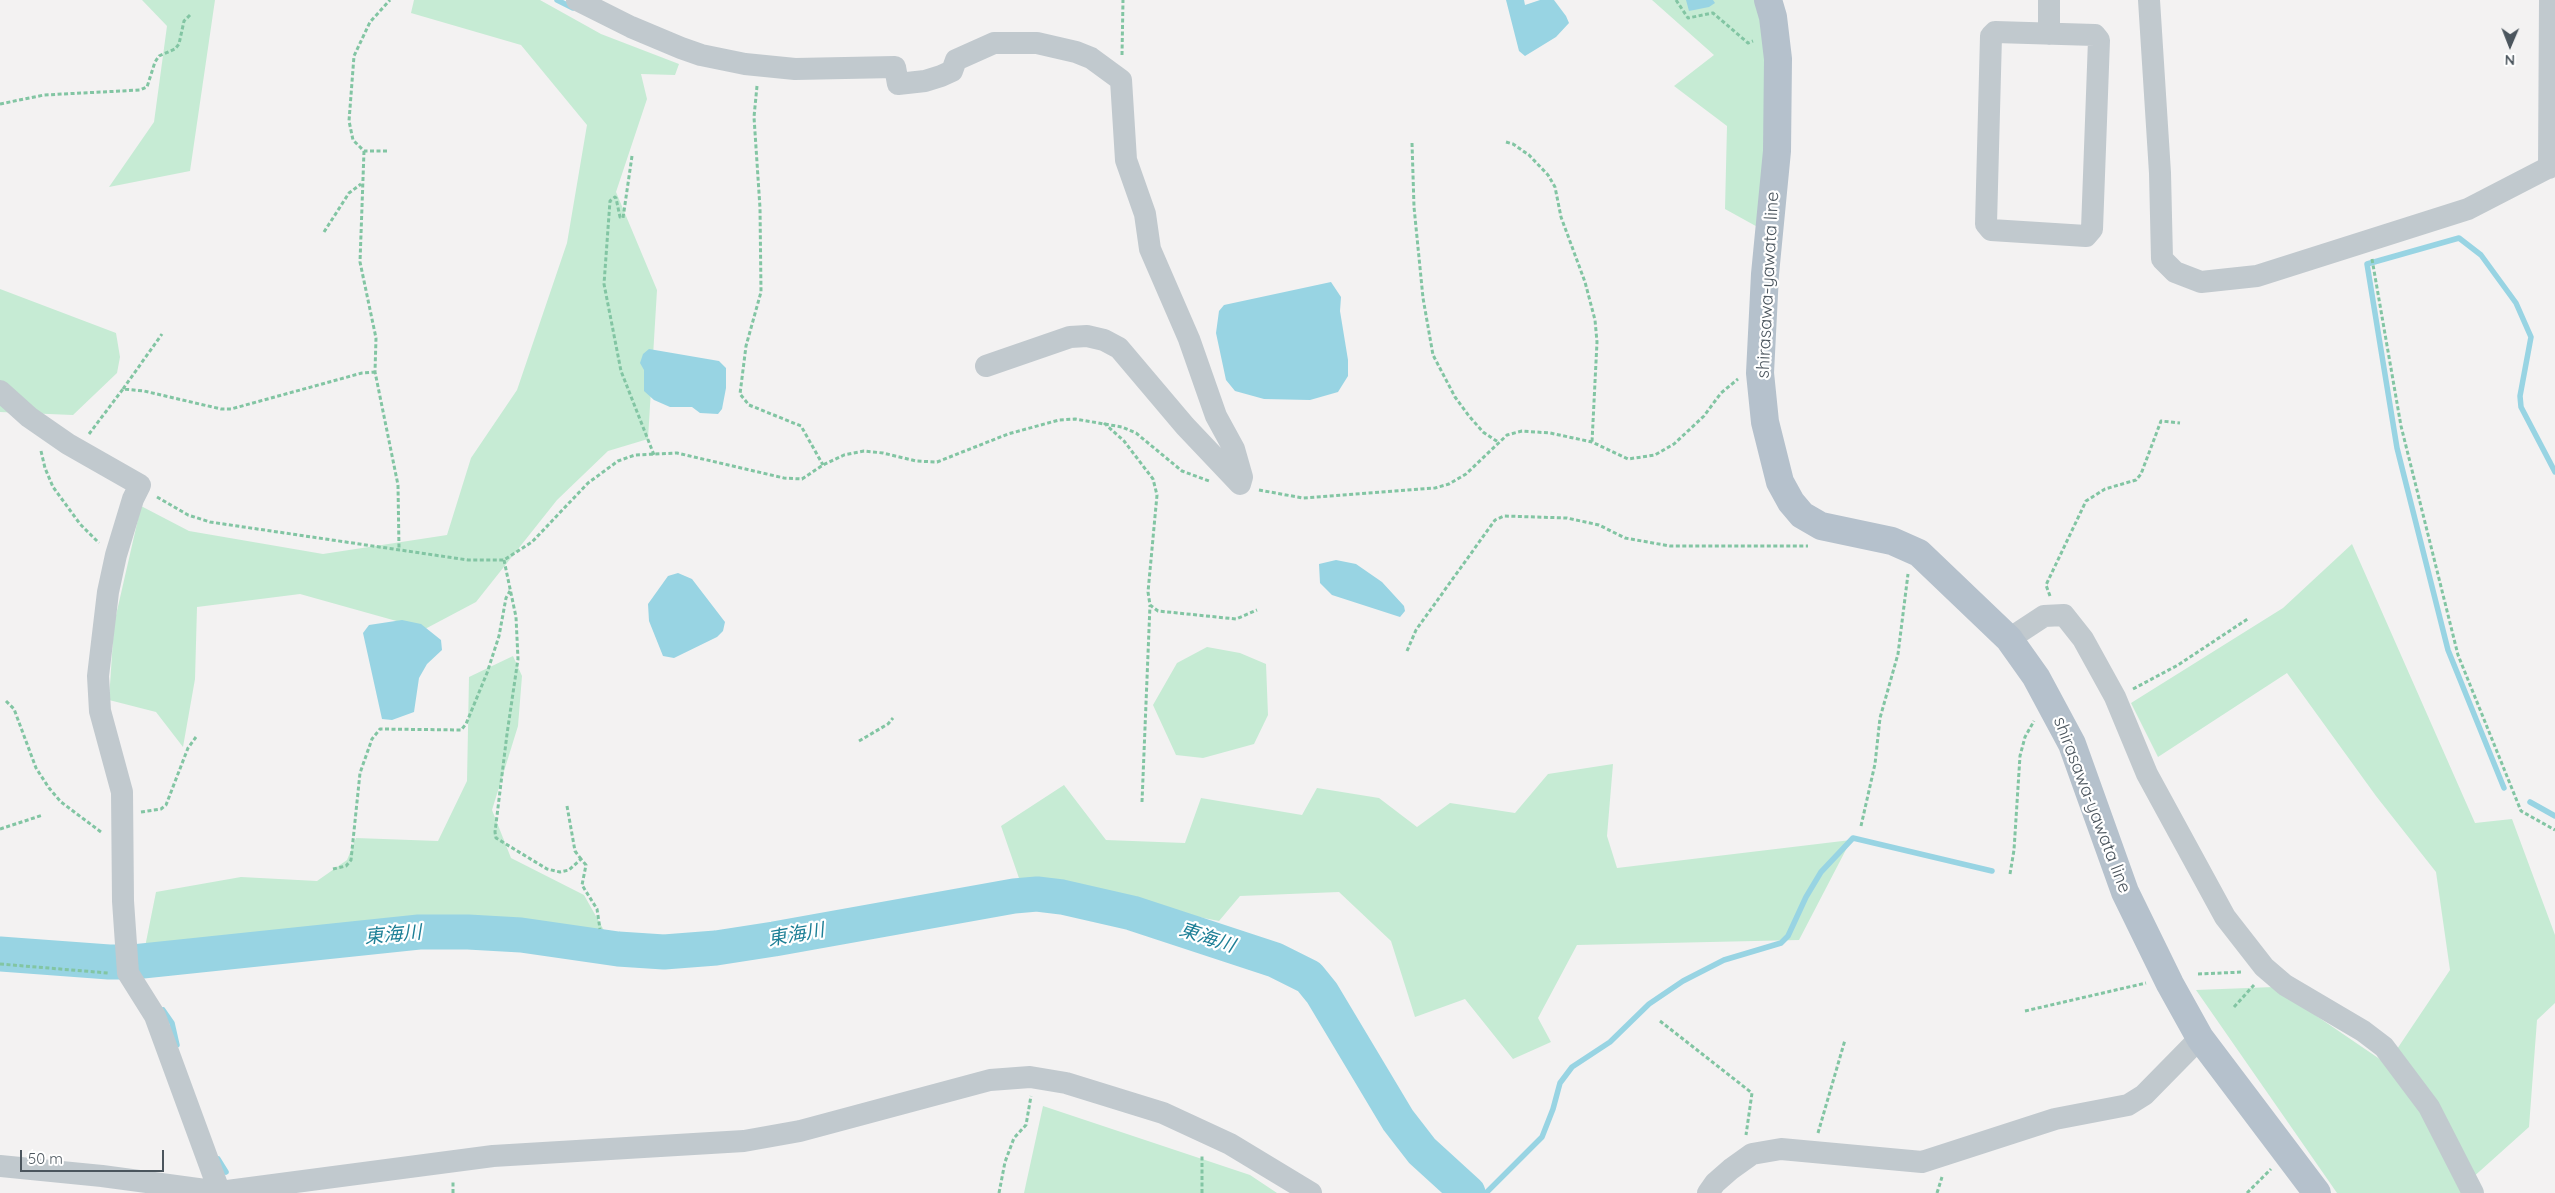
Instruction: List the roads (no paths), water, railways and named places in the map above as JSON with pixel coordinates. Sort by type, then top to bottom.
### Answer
[{"type":"main road","name":"shirasawa-yawata line","points":[[1770,7],[1778,59],[1777,151],[1765,274],[1760,373],[1766,422],[1778,473],[1791,502],[1802,515],[1821,526],[1892,541],[1919,553],[2009,640],[2052,705],[2072,744],[2125,892],[2166,976],[2200,1038],[2317,1193]]},
{"type":"street","points":[[577,0],[631,27],[701,55],[760,65],[795,69],[895,67],[898,84],[924,81],[941,76],[952,71],[956,60],[994,43],[1037,43],[1076,52],[1091,58],[1121,80],[1126,160],[1145,214],[1150,249],[1189,339],[1216,416],[1234,449],[1242,477],[1240,484],[1185,426],[1119,348],[1104,340],[1087,336],[1070,337],[986,366]]},
{"type":"street","points":[[2049,0],[2049,34]]},
{"type":"street","points":[[2149,0],[2160,173],[2162,259],[2175,272],[2201,282],[2257,276],[2468,208],[2552,166],[2550,0]]},
{"type":"street","points":[[1995,32],[2049,34],[2095,35],[2099,40],[2092,229],[2086,236],[1991,230],[1986,224],[1991,36],[1995,32]]},
{"type":"street","points":[[0,391],[41,425],[80,451],[140,485],[133,500],[116,555],[100,645],[97,693],[122,792],[124,814],[123,901],[128,973],[155,1016],[220,1192]]},
{"type":"street","points":[[2009,640],[2044,616],[2064,615],[2083,638],[2115,697],[2147,774],[2166,813],[2225,918],[2265,970],[2285,985],[2363,1031],[2384,1047],[2429,1107],[2473,1193]]},
{"type":"street","points":[[1708,1193],[1731,1169],[1752,1154],[1781,1149],[1922,1162],[2055,1118],[2128,1105],[2144,1094],[2200,1038]]},
{"type":"street","points":[[0,1166],[102,1176],[220,1192],[493,1156],[744,1141],[800,1131],[990,1080],[1030,1077],[1066,1083],[1163,1113],[1230,1144],[1311,1193]]},
{"type":"water","points":[[1506,0],[1524,0],[1525,5],[1540,0],[1554,0],[1569,23],[1556,37],[1525,56],[1519,51]]},
{"type":"water","points":[[1686,0],[1713,0],[1715,3],[1709,7],[1689,11]]},
{"type":"water","points":[[1331,282],[1341,297],[1340,311],[1348,360],[1348,376],[1338,392],[1310,400],[1264,399],[1235,391],[1226,380],[1216,333],[1219,311],[1224,305]]},
{"type":"water","points":[[649,349],[719,361],[726,368],[726,388],[722,409],[718,414],[700,413],[692,407],[670,407],[654,400],[644,391],[644,370],[640,363],[643,354]]},
{"type":"water","points":[[1336,560],[1356,564],[1382,582],[1404,606],[1405,611],[1400,617],[1332,595],[1320,583],[1319,564]]},
{"type":"water","points":[[678,573],[692,579],[725,622],[723,631],[717,637],[674,658],[663,656],[649,621],[648,604],[668,576]]},
{"type":"water","points":[[402,620],[421,624],[441,640],[442,650],[427,664],[419,678],[414,712],[392,720],[382,719],[363,633],[369,625]]},
{"type":"waterway","points":[[557,0],[573,8]]},
{"type":"waterway","points":[[2504,788],[2448,650],[2397,448],[2367,264],[2459,238],[2481,255],[2516,303],[2531,337],[2520,396],[2521,407],[2555,472]]},
{"type":"waterway","points":[[2530,802],[2555,816]]},
{"type":"waterway","points":[[1486,1193],[1542,1137],[1553,1109],[1560,1083],[1572,1067],[1610,1042],[1649,1004],[1683,981],[1724,960],[1781,943],[1788,936],[1806,897],[1821,872],[1853,838],[1992,871]]},
{"type":"waterway","name":"東海川","points":[[0,954],[133,962],[419,932],[521,935],[618,949],[664,952],[716,948],[774,939],[1014,896],[1037,894],[1062,897],[1132,913],[1275,960],[1309,977],[1322,993],[1398,1120],[1422,1151],[1468,1193]]},
{"type":"waterway","points":[[163,1010],[172,1023],[177,1045]]},
{"type":"waterway","points":[[218,1159],[226,1172]]}]
